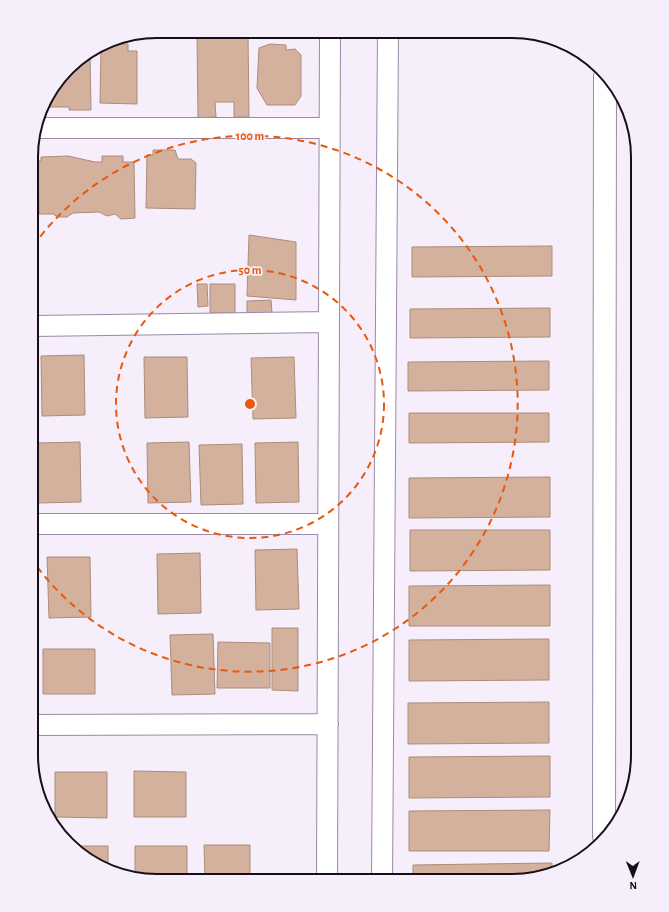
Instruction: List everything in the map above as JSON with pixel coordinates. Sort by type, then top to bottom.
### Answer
[{"type":"street","points":[[327,874],[330,38]]},
{"type":"street","points":[[382,874],[388,38]]},
{"type":"street","points":[[604,831],[605,83]]},
{"type":"street","points":[[42,128],[329,128]]},
{"type":"street","points":[[38,326],[329,322]]},
{"type":"street","points":[[38,524],[328,524]]},
{"type":"street","points":[[38,725],[328,724]]},
{"type":"building","points":[[197,38],[248,38],[249,117],[234,117],[234,102],[215,102],[216,117],[198,118]]},
{"type":"building","points":[[118,44],[128,44],[128,51],[137,51],[137,104],[100,103],[101,52]]},
{"type":"building","points":[[270,44],[286,45],[286,50],[295,49],[301,55],[301,96],[295,105],[267,105],[257,88],[259,48]]},
{"type":"building","points":[[90,59],[91,110],[69,110],[69,107],[49,107],[67,78],[78,67]]},
{"type":"building","points":[[153,150],[175,150],[178,159],[191,159],[196,163],[195,209],[146,208],[147,155],[153,155]]},
{"type":"building","points":[[68,156],[95,162],[102,162],[102,156],[123,156],[123,162],[134,162],[135,218],[121,219],[115,214],[107,216],[99,212],[73,213],[67,217],[58,217],[53,214],[39,214],[38,161],[41,161],[41,157]]},
{"type":"building","points":[[249,235],[296,242],[296,300],[247,296]]},
{"type":"building","points":[[552,246],[552,276],[412,277],[412,247]]},
{"type":"building","points":[[197,284],[207,284],[208,306],[198,307]]},
{"type":"building","points":[[210,284],[235,284],[235,313],[210,313]]},
{"type":"building","points":[[271,300],[272,313],[247,314],[247,301]]},
{"type":"building","points":[[550,308],[550,337],[410,338],[410,309]]},
{"type":"building","points":[[84,355],[85,415],[42,416],[41,356]]},
{"type":"building","points":[[144,357],[187,357],[188,417],[145,418]]},
{"type":"building","points":[[294,357],[296,418],[253,419],[251,358]]},
{"type":"building","points":[[549,361],[549,390],[408,391],[408,362]]},
{"type":"building","points":[[409,413],[549,413],[549,442],[409,443]]},
{"type":"building","points":[[80,442],[81,502],[38,503],[38,443]]},
{"type":"building","points":[[189,442],[191,502],[148,503],[147,443]]},
{"type":"building","points":[[298,442],[299,502],[256,503],[255,443]]},
{"type":"building","points":[[242,444],[243,504],[201,505],[199,445]]},
{"type":"building","points":[[550,477],[550,517],[409,518],[409,478]]},
{"type":"building","points":[[410,530],[550,530],[550,570],[410,571]]},
{"type":"building","points":[[297,549],[299,609],[256,610],[255,550]]},
{"type":"building","points":[[200,553],[201,613],[158,614],[157,554]]},
{"type":"building","points":[[47,557],[90,557],[91,617],[49,618]]},
{"type":"building","points":[[550,585],[550,626],[409,626],[409,586]]},
{"type":"building","points":[[272,628],[298,628],[298,691],[272,690]]},
{"type":"building","points":[[213,634],[215,694],[172,695],[170,635]]},
{"type":"building","points":[[549,639],[549,680],[409,681],[409,640]]},
{"type":"building","points":[[218,642],[270,643],[270,688],[217,688]]},
{"type":"building","points":[[43,649],[95,649],[95,694],[43,694]]},
{"type":"building","points":[[549,702],[549,743],[408,744],[408,703]]},
{"type":"building","points":[[550,756],[550,797],[409,798],[409,757]]},
{"type":"building","points":[[134,771],[186,772],[186,817],[134,817]]},
{"type":"building","points":[[55,772],[107,772],[107,818],[55,816]]},
{"type":"building","points":[[550,810],[549,851],[409,851],[409,811]]},
{"type":"building","points":[[204,845],[250,845],[250,874],[205,874]]},
{"type":"building","points":[[81,846],[108,846],[108,864],[97,858]]},
{"type":"building","points":[[135,846],[187,846],[187,874],[157,874],[135,872]]},
{"type":"building","points":[[552,863],[552,868],[520,874],[413,874],[413,865]]}]
